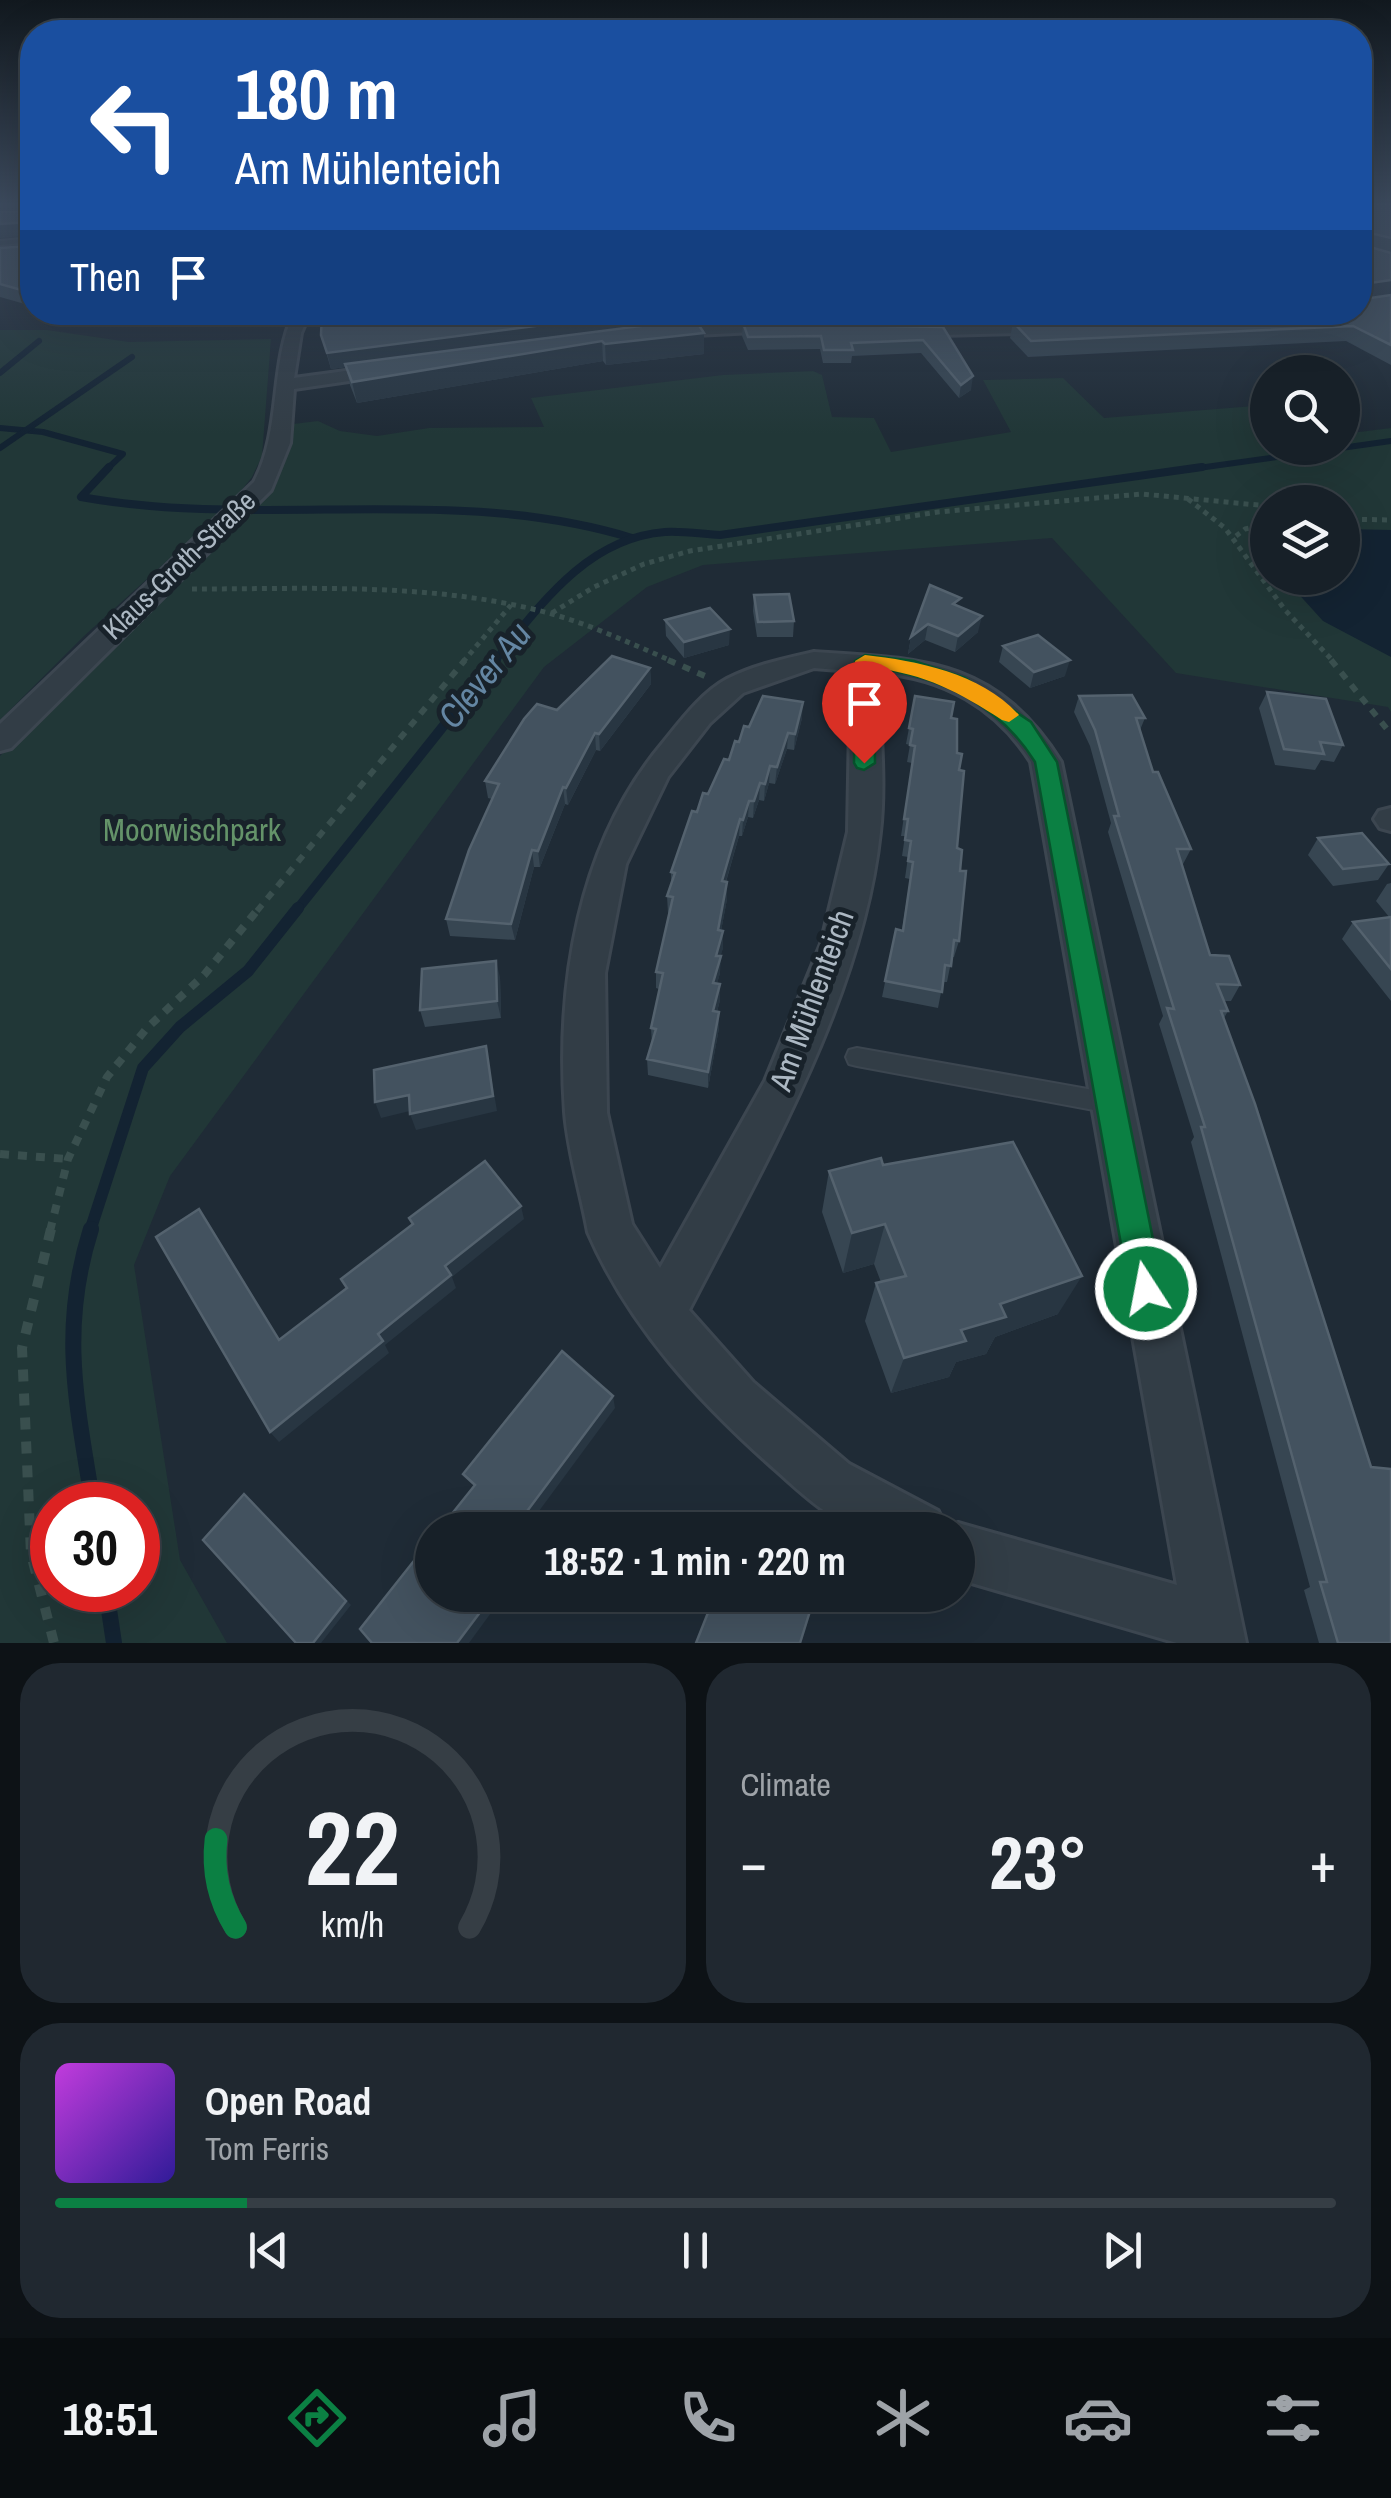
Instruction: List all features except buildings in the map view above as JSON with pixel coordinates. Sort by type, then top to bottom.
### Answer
[{"type":"street","name":"Klaus-Groth-Straße","points":[[3,733],[263,484],[273,469],[284,418],[287,359],[298,325]]},
{"type":"street","points":[[639,335],[685,325]]},
{"type":"street","points":[[774,325],[801,327]]},
{"type":"street","points":[[960,325],[962,332]]},
{"type":"street","points":[[874,330],[962,332],[1076,327]]},
{"type":"street","points":[[286,385],[403,368]]},
{"type":"street","points":[[884,1512],[830,1483],[735,1400],[661,1314],[611,1232],[586,1114],[586,973],[609,864],[634,809],[655,772],[700,717],[733,687],[768,672],[814,660],[914,667],[958,682],[1024,726],[1046,762],[1214,1633],[975,1556]]},
{"type":"street","name":"Am Mühlenteich","points":[[661,1314],[782,1088],[839,944],[864,832],[865,661]]},
{"type":"lane","points":[[857,1056],[1110,1103]]},
{"type":"path","points":[[552,613],[610,579],[690,551],[1025,502],[1104,495],[1250,504]]},
{"type":"path","points":[[1184,497],[1215,515],[1236,536],[1298,626],[1361,688],[1391,734]]},
{"type":"path","points":[[1360,518],[1391,520]]},
{"type":"path","points":[[1236,536],[1250,528]]},
{"type":"path","points":[[156,588],[406,590],[511,605],[552,613],[733,687]]},
{"type":"path","points":[[54,1643],[31,1554],[22,1348],[68,1159],[106,1077],[147,1028],[204,975],[511,605]]},
{"type":"path","points":[[0,1154],[68,1159]]},
{"type":"green space","points":[[0,330],[47,330],[129,342],[271,339],[262,456],[252,477],[232,502],[84,636],[0,720]]},
{"type":"green space","name":"Moorwischpark","points":[[813,371],[822,375],[832,417],[874,418],[891,452],[1011,432],[983,380],[1063,378],[1104,418],[1250,406],[1250,465],[1360,465],[1360,432],[1391,428],[1391,712],[1388,707],[1176,673],[1052,538],[703,565],[647,587],[544,667],[170,1176],[134,1265],[180,1560],[227,1643],[0,1643],[0,756],[271,487],[281,471],[293,424],[318,421],[340,431],[377,436],[429,428],[544,427],[531,398],[723,375]]},
{"type":"water","points":[[1360,529],[1391,530],[1391,657],[1323,621],[1299,595],[1360,595]]},
{"type":"waterway","points":[[0,373],[39,341]]},
{"type":"waterway","points":[[26,430],[132,357]]},
{"type":"waterway","points":[[0,428],[26,430]]},
{"type":"waterway","points":[[0,448],[26,430]]},
{"type":"waterway","points":[[26,430],[123,454],[108,468]]},
{"type":"waterway","name":"Clever Au","points":[[1184,470],[1391,441]]},
{"type":"waterway","name":"Clever Au","points":[[494,662],[567,579],[611,547],[637,537],[665,532],[720,535],[1202,467]]},
{"type":"waterway","points":[[108,468],[81,497],[219,510],[496,513],[564,522],[632,538]]},
{"type":"waterway","name":"Clever Au","points":[[296,911],[496,660]]},
{"type":"waterway","name":"Clever Au","points":[[90,1231],[143,1068],[180,1027],[248,971],[298,908]]},
{"type":"waterway","name":"Clever Au","points":[[89,1482],[77,1400],[73,1334],[81,1266],[91,1229]]},
{"type":"waterway","name":"Clever Au","points":[[109,1612],[114,1643]]},
{"type":"slow traffic","points":[[865,675],[865,661],[914,667],[958,682],[1009,715]]},
{"type":"route","points":[[864,763],[865,661],[914,667],[958,682],[1024,726],[1046,762],[1146,1289]]}]
